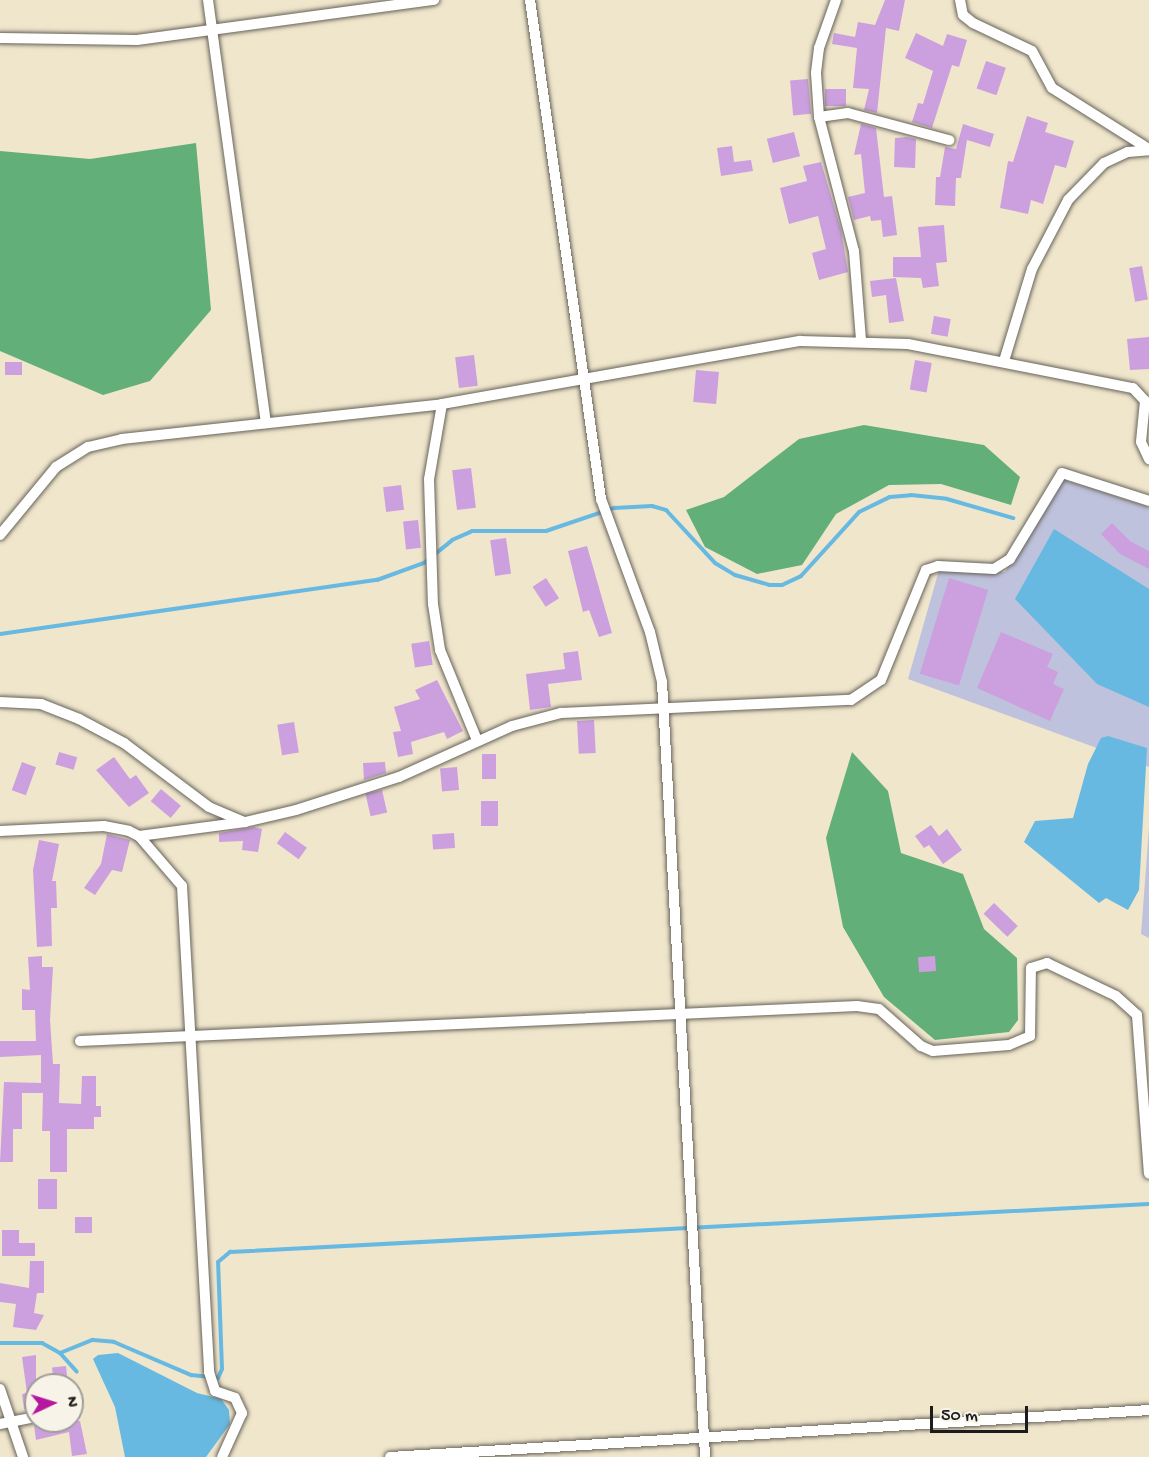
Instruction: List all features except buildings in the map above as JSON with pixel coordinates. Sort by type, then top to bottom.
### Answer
[{"type":"street","points":[[208,0],[266,423]]},
{"type":"street","points":[[0,38],[118,41],[212,31],[434,0]]},
{"type":"street","points":[[530,0],[581,376],[601,499],[606,521],[650,632],[665,707],[705,1457]]},
{"type":"street","points":[[836,0],[818,56],[819,117],[854,251],[861,340]]},
{"type":"street","points":[[960,0],[963,15],[973,23],[1032,51],[1052,88],[1149,149]]},
{"type":"street","points":[[819,117],[848,113],[949,140]]},
{"type":"street","points":[[1004,361],[1032,268],[1068,200],[1104,163],[1128,152],[1149,149]]},
{"type":"street","points":[[0,535],[56,467],[88,447],[122,439],[442,404],[581,376],[800,341],[861,340],[1004,361],[1142,393],[1147,411],[1142,442],[1149,459]]},
{"type":"street","points":[[442,404],[429,479],[430,567],[440,650],[477,740]]},
{"type":"street","points":[[0,831],[104,826],[139,836],[245,822],[358,792],[477,740],[561,713],[851,700],[881,680],[926,570],[938,566],[994,569],[1010,559],[1062,473],[1149,501]]},
{"type":"street","points":[[0,702],[41,704],[80,719],[124,743],[209,807],[245,822]]},
{"type":"street","points":[[139,836],[182,886],[209,1372],[212,1386],[235,1398],[242,1413],[239,1425],[222,1457]]},
{"type":"street","points":[[80,1041],[681,1012],[870,1006],[933,1051],[1009,1045],[1030,1036],[1031,968],[1047,963],[1116,996],[1137,1015],[1149,1174]]},
{"type":"street","points":[[0,1389],[5,1422],[23,1457]]},
{"type":"street","points":[[390,1457],[1149,1410]]},
{"type":"street","points":[[5,1422],[24,1419]]},
{"type":"shaded area","points":[[1062,479],[1149,507],[1149,767],[908,679],[939,570],[1005,572]]},
{"type":"shaded area","points":[[1149,828],[1149,938],[1141,934]]},
{"type":"green space","points":[[196,143],[211,310],[150,381],[103,395],[0,351],[0,151],[90,159]]},
{"type":"green space","points":[[864,425],[984,445],[1020,477],[1011,505],[941,484],[889,485],[836,514],[802,565],[757,574],[705,547],[686,510],[724,497],[799,439]]},
{"type":"green space","points":[[852,752],[888,791],[901,853],[963,874],[984,929],[1017,958],[1018,1020],[1009,1032],[935,1040],[884,997],[843,927],[826,838]]},
{"type":"water","points":[[1054,529],[1149,589],[1149,707],[1097,684],[1015,599]]},
{"type":"water","points":[[1108,736],[1147,748],[1139,890],[1128,910],[1106,898],[1099,903],[1024,842],[1035,821],[1073,818],[1088,764],[1101,738]]},
{"type":"water","points":[[118,1353],[197,1393],[221,1399],[229,1410],[230,1424],[206,1457],[125,1457],[115,1407],[93,1359],[98,1355]]},
{"type":"waterway","points":[[0,634],[377,580],[424,563],[452,540],[472,531],[546,531],[614,508],[652,506],[666,510],[715,563],[735,575],[769,585],[782,585],[801,576],[859,512],[890,497],[911,495],[947,499],[1013,518]]},
{"type":"waterway","points":[[60,1353],[93,1340],[114,1342],[191,1375],[218,1378],[222,1369],[218,1262],[230,1252],[1149,1204]]},
{"type":"waterway","points":[[0,1343],[42,1343],[60,1353],[77,1372]]}]
